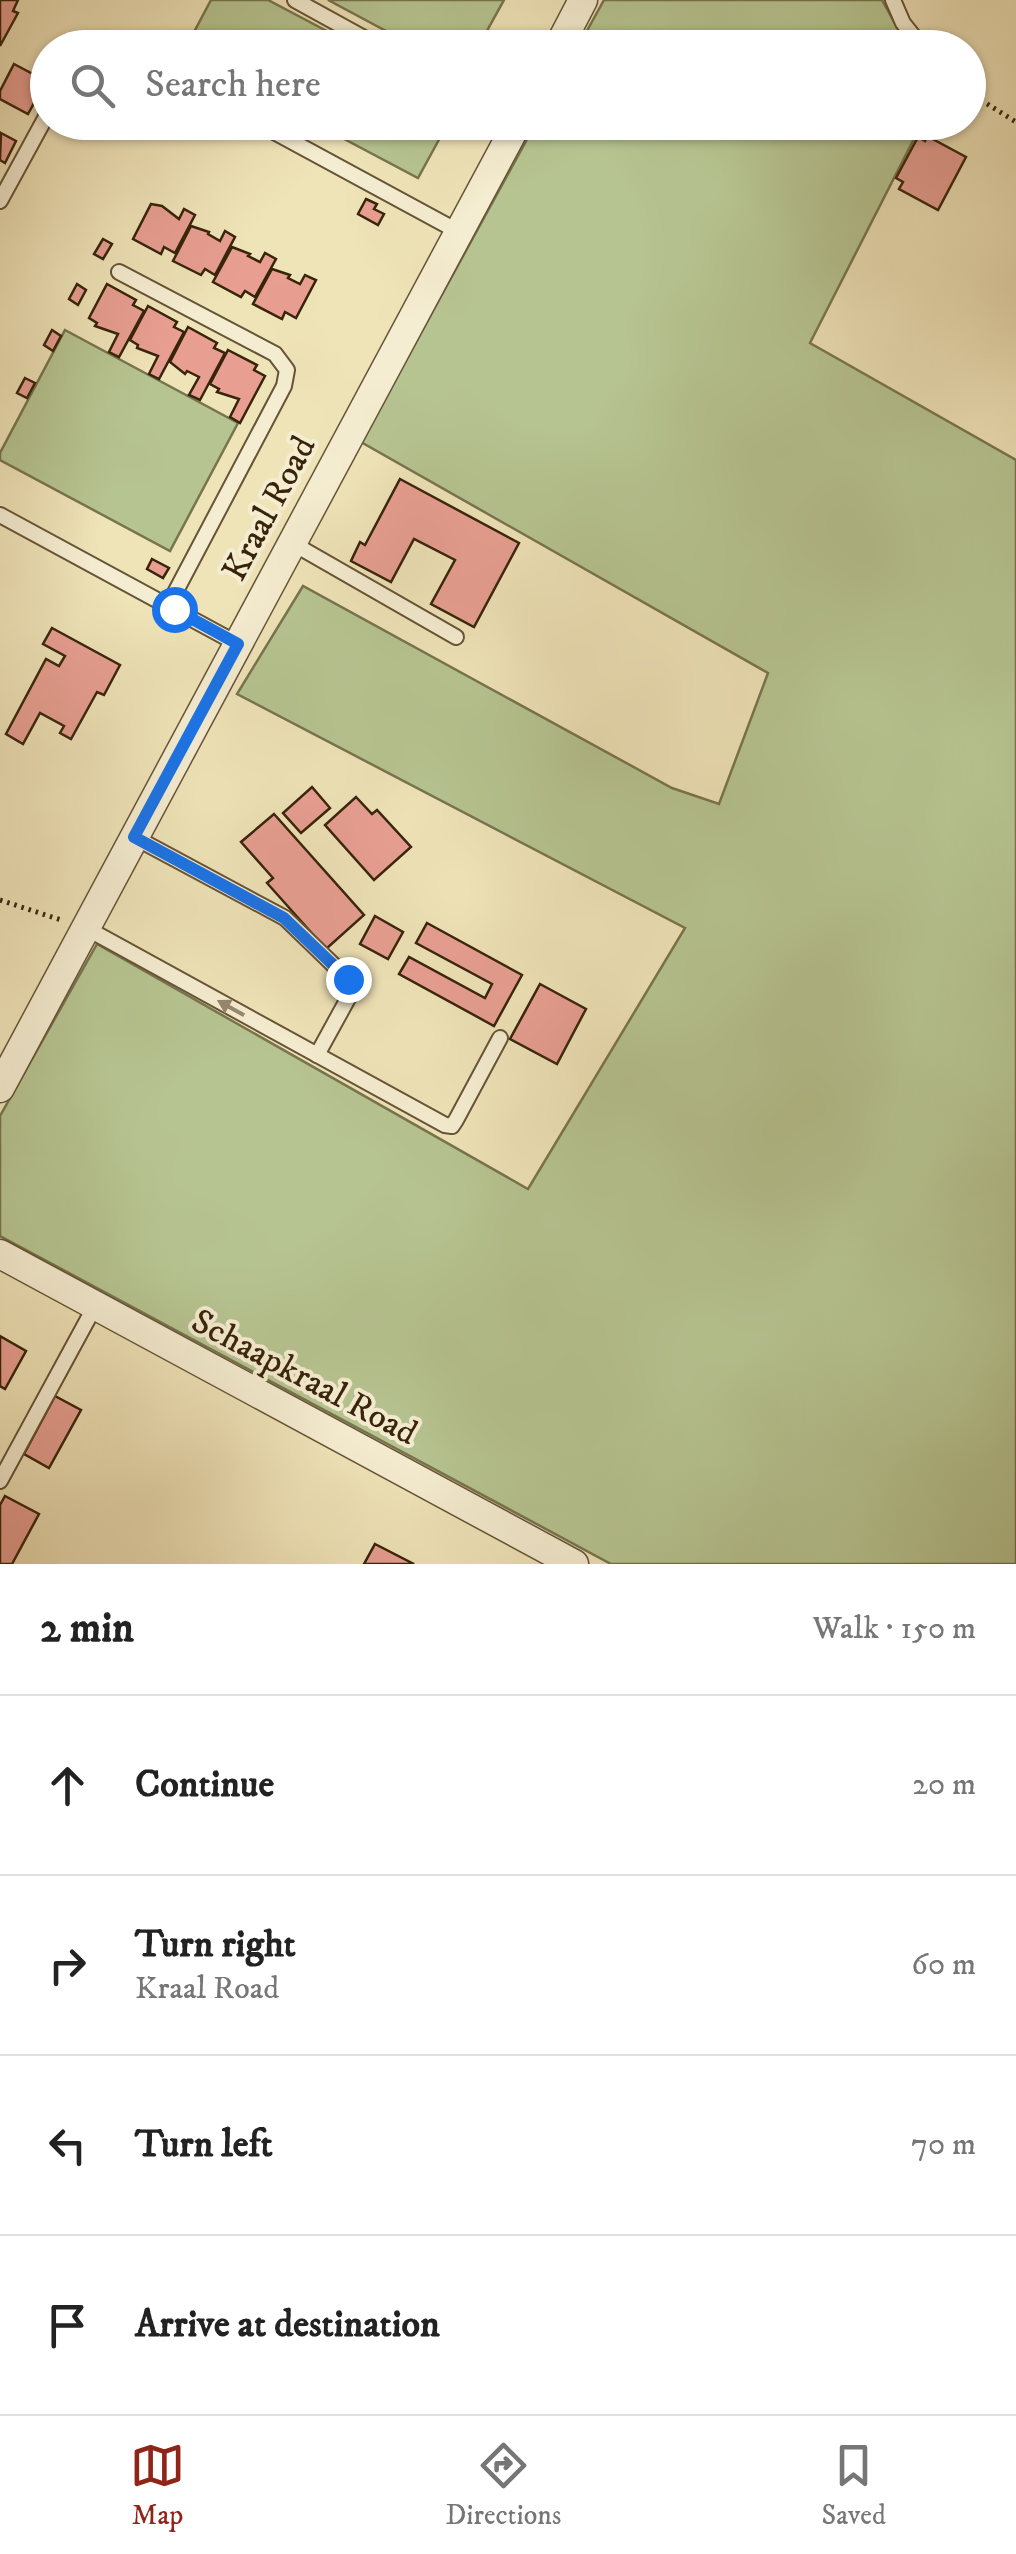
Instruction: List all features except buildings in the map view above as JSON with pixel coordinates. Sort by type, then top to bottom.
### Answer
[{"type":"street","points":[[566,30],[578,2]]},
{"type":"street","name":"Kraal Road","points":[[0,1088],[508,140]]},
{"type":"street","name":"Schaapkraal Road","points":[[0,1254],[574,1564]]},
{"type":"lane","points":[[295,0],[349,30]]},
{"type":"lane","points":[[892,0],[909,30]]},
{"type":"lane","points":[[0,201],[34,140]]},
{"type":"lane","points":[[289,140],[459,232]]},
{"type":"lane","points":[[119,272],[274,354],[287,370],[284,386],[168,606]]},
{"type":"lane","points":[[0,514],[238,644]]},
{"type":"lane","points":[[292,543],[456,637]]},
{"type":"lane","points":[[134,837],[284,918],[348,979],[351,993],[317,1055]]},
{"type":"lane","points":[[86,928],[445,1125],[452,1126],[500,1038]]},
{"type":"lane","points":[[0,1481],[95,1306]]},
{"type":"path","points":[[986,103],[1016,122]]},
{"type":"path","points":[[0,900],[86,928]]},
{"type":"green space","points":[[211,0],[268,0],[325,30],[195,30]]},
{"type":"green space","points":[[328,0],[504,0],[487,30],[384,30]]},
{"type":"green space","points":[[604,0],[882,0],[899,30],[587,30]]},
{"type":"green space","points":[[346,140],[439,140],[418,178]]},
{"type":"green space","points":[[527,140],[913,140],[810,343],[1016,460],[1016,1564],[611,1564],[0,1236],[0,1116],[97,944],[528,1189],[685,928],[237,694],[303,586],[672,788],[719,804],[768,673],[361,442]]},
{"type":"green space","points":[[65,330],[238,423],[170,551],[0,460],[0,453]]},
{"type":"route","points":[[174,609],[238,644],[134,837],[284,918],[348,979]]}]
